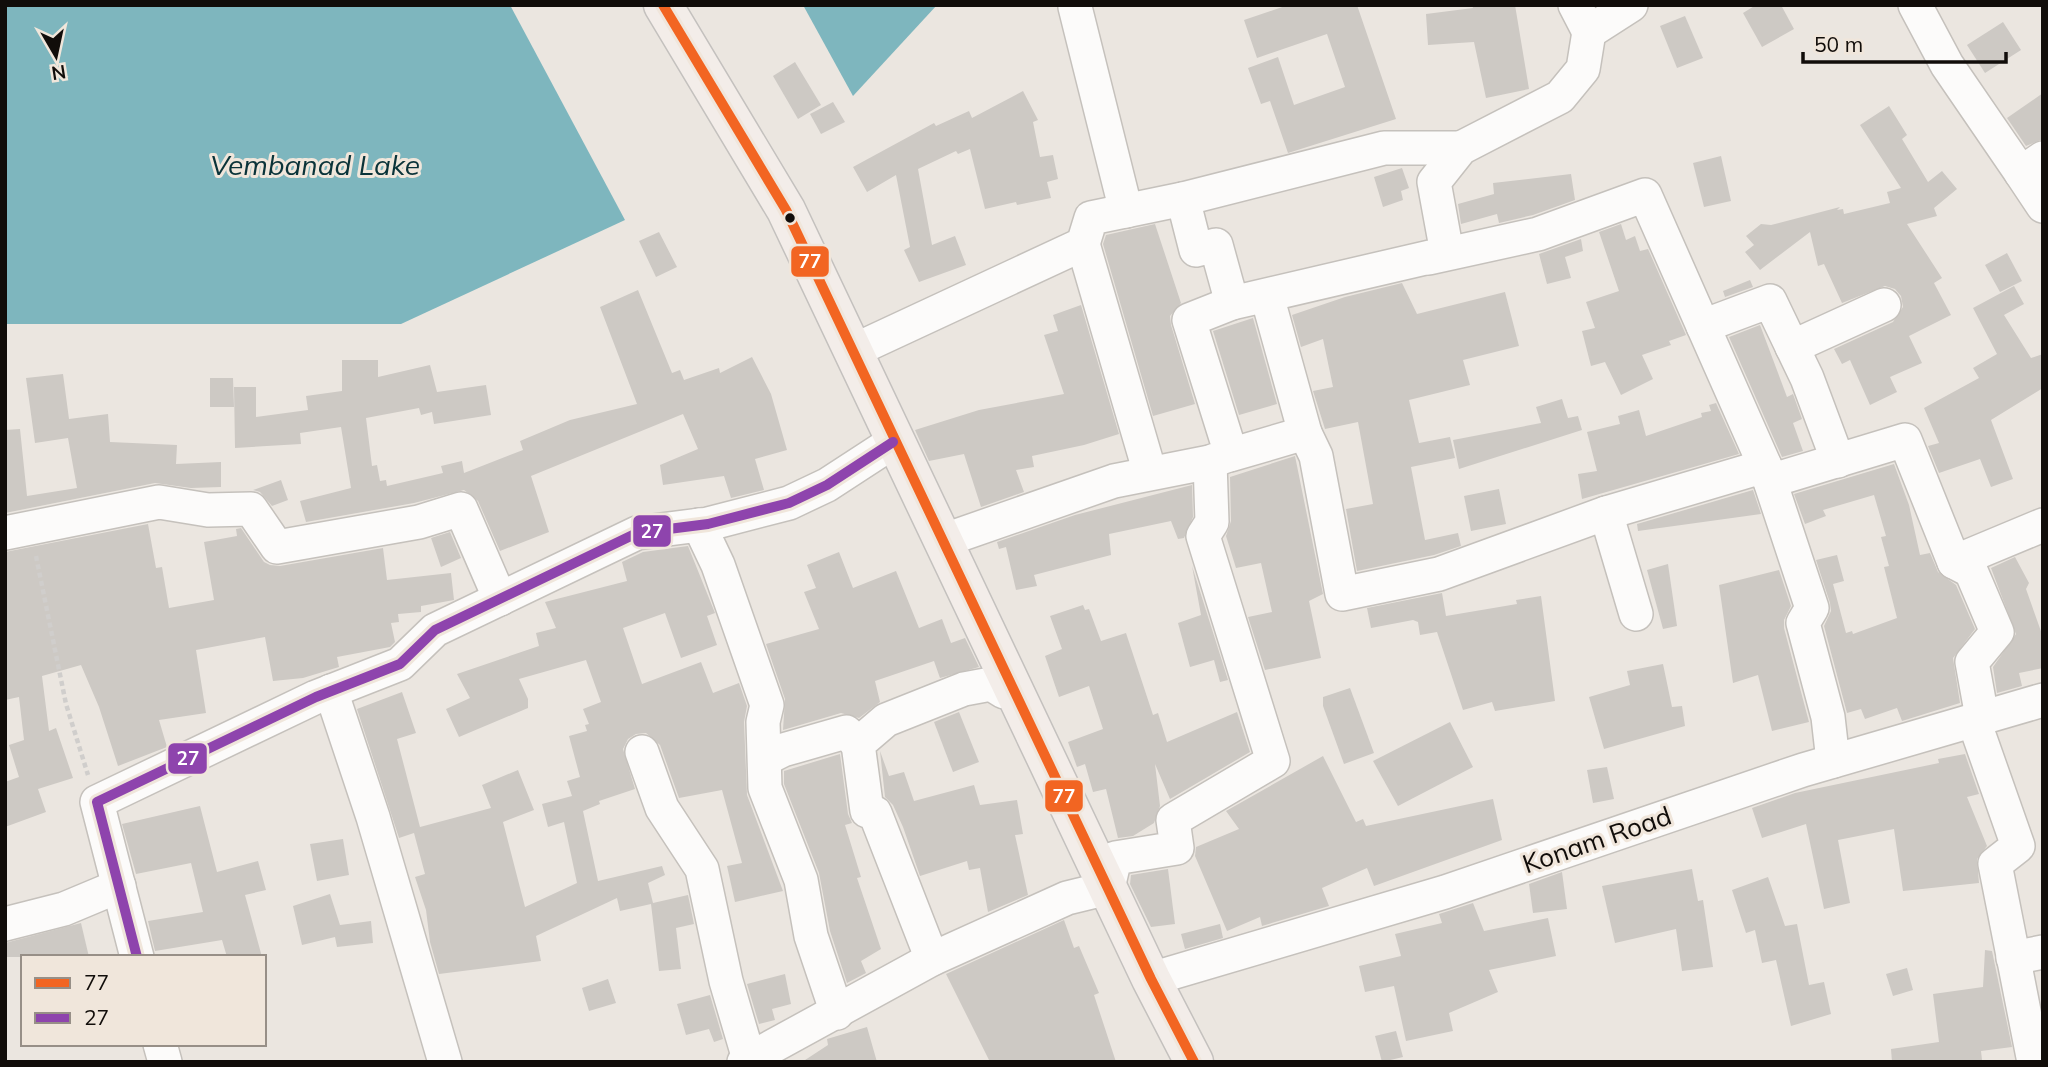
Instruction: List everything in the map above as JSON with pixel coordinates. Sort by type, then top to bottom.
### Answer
[{"type":"main road","points":[[663,5],[786,210],[893,442],[1193,1061]]},
{"type":"street","points":[[1429,258],[1447,253],[1434,182],[1461,148],[1560,97],[1583,69],[1582,18],[1631,5]]},
{"type":"street","points":[[1915,5],[1947,65],[2032,166],[2043,206]]},
{"type":"street","points":[[1075,7],[1126,211]]},
{"type":"street","points":[[1150,473],[1083,244],[1091,218],[1183,199],[1384,148],[1461,148]]},
{"type":"street","points":[[642,752],[662,808],[702,869],[726,981],[747,1060],[932,959],[1066,898],[1108,888],[1115,858],[1177,848],[1173,820],[1273,761],[1203,536],[1212,522],[1220,458],[1189,320],[1232,303],[1538,233],[1644,195],[1767,473],[1812,608],[1803,623],[1828,717],[1833,761]]},
{"type":"street","points":[[1183,199],[1196,250],[1216,245],[1232,303]]},
{"type":"street","points":[[853,351],[1083,244]]},
{"type":"street","points":[[1266,296],[1305,433],[1316,456],[1342,594],[1439,574],[1606,513],[1767,473],[1838,461],[1905,440],[1954,562],[1971,571],[1997,632],[1972,662],[1978,719],[2018,846],[1995,864],[2028,955],[2034,1062]]},
{"type":"street","points":[[1703,326],[1770,301],[1792,346],[1838,461]]},
{"type":"street","points":[[1792,346],[1884,305]]},
{"type":"street","points":[[942,541],[1114,481],[1220,458],[1305,433]]},
{"type":"street","points":[[136,955],[97,803],[331,691],[400,664],[435,630],[637,533],[699,525],[789,503],[827,485],[893,442]]},
{"type":"street","points":[[18,530],[159,502],[208,510],[251,509],[276,547],[419,522],[461,509],[500,598]]},
{"type":"street","points":[[1606,513],[1636,614]]},
{"type":"street","points":[[699,525],[718,565],[767,705],[763,722],[765,788],[802,880],[811,936],[837,1013]]},
{"type":"street","points":[[1954,562],[2043,525]]},
{"type":"street","points":[[858,744],[886,720],[964,689],[991,684],[1004,692],[1013,691]]},
{"type":"street","points":[[331,691],[373,817],[445,1062]]},
{"type":"street","name":"Konam Road","points":[[1151,979],[1445,892],[1833,761],[2043,700]]},
{"type":"street","points":[[765,759],[783,750],[846,732],[858,744],[867,810],[875,813],[932,959]]},
{"type":"street","points":[[5,924],[64,908],[118,886]]},
{"type":"path","points":[[18,530],[66,704],[97,803]]},
{"type":"water","name":"Vembanad Lake","points":[[5,5],[510,5],[625,220],[401,324],[5,324]]},
{"type":"water","points":[[803,5],[937,5],[853,96]]},
{"type":"building","points":[[1288,5],[1357,5],[1396,119],[1288,153],[1270,101],[1261,104],[1248,68],[1278,57],[1294,105],[1345,87],[1327,34],[1257,58],[1244,20]]},
{"type":"building","points":[[1472,5],[1515,5],[1529,89],[1486,98],[1474,42],[1428,45],[1426,14],[1473,8]]},
{"type":"building","points":[[1756,5],[1781,5],[1794,29],[1762,47],[1743,13]]},
{"type":"building","points":[[1685,16],[1703,58],[1677,68],[1660,26]]},
{"type":"building","points":[[2003,22],[2021,50],[1985,73],[1967,45]]},
{"type":"building","points":[[795,62],[821,105],[798,119],[773,76]]},
{"type":"building","points":[[1023,91],[1038,120],[1033,122],[1040,157],[1053,155],[1058,179],[1047,182],[1051,198],[985,209],[970,149],[958,154],[956,151],[918,169],[932,245],[955,236],[966,265],[919,282],[904,250],[910,247],[896,175],[867,192],[853,167],[934,123],[936,126],[969,111],[972,118]]},
{"type":"building","points":[[2043,93],[2043,139],[2026,146],[2007,118]]},
{"type":"building","points":[[833,102],[845,122],[821,134],[810,114]]},
{"type":"building","points":[[1889,106],[1907,135],[1902,139],[1928,182],[1942,171],[1957,189],[1934,208],[1937,216],[1907,224],[1942,278],[1934,283],[1951,315],[1909,336],[1922,363],[1890,377],[1897,392],[1870,405],[1850,360],[1842,364],[1834,349],[1893,322],[1903,307],[1901,296],[1895,289],[1885,286],[1842,303],[1824,264],[1818,266],[1810,232],[1760,270],[1745,252],[1754,245],[1746,236],[1761,224],[1771,225],[1840,207],[1837,210],[1843,209],[1844,214],[1890,203],[1887,192],[1901,188],[1860,125]]},
{"type":"building","points":[[1721,156],[1731,201],[1704,207],[1693,163]]},
{"type":"building","points":[[1402,168],[1409,188],[1401,191],[1403,200],[1383,207],[1374,177]]},
{"type":"building","points":[[1571,174],[1575,200],[1533,215],[1499,223],[1497,214],[1461,224],[1458,204],[1494,194],[1493,183]]},
{"type":"building","points":[[1155,224],[1181,303],[1170,316],[1171,325],[1195,404],[1153,416],[1103,244],[1106,235]]},
{"type":"building","points":[[1621,224],[1626,240],[1635,236],[1640,251],[1648,249],[1686,335],[1669,341],[1671,345],[1642,355],[1653,379],[1621,395],[1605,362],[1591,366],[1582,331],[1595,328],[1586,302],[1619,291],[1599,232]]},
{"type":"building","points":[[659,232],[677,267],[656,277],[639,241]]},
{"type":"building","points":[[1581,239],[1583,251],[1565,257],[1571,278],[1547,284],[1539,254]]},
{"type":"building","points":[[2007,253],[2022,281],[2000,292],[1985,265]]},
{"type":"building","points":[[1750,280],[1753,287],[1725,297],[1723,291]]},
{"type":"building","points":[[1402,283],[1417,314],[1505,292],[1519,346],[1463,360],[1470,385],[1409,400],[1419,443],[1450,437],[1455,458],[1411,467],[1425,540],[1458,533],[1461,546],[1434,555],[1357,571],[1346,509],[1373,504],[1358,422],[1325,429],[1313,391],[1333,387],[1323,339],[1301,347],[1292,315],[1345,297]]},
{"type":"building","points":[[2014,286],[2024,304],[2004,315],[2031,358],[2043,354],[2043,388],[1991,420],[2013,479],[1991,487],[1980,459],[1939,473],[1928,446],[1939,443],[1924,408],[1979,378],[1973,368],[1997,354],[1973,308]]},
{"type":"building","points":[[638,290],[672,373],[680,370],[684,380],[719,368],[720,373],[752,357],[771,394],[787,450],[755,459],[764,490],[731,498],[724,476],[663,485],[660,465],[698,449],[683,414],[531,476],[549,532],[500,551],[478,501],[464,490],[414,503],[306,522],[300,501],[351,488],[341,427],[300,433],[301,444],[235,448],[234,387],[256,387],[256,417],[308,410],[306,396],[342,391],[342,360],[378,360],[378,377],[430,365],[437,392],[486,385],[491,415],[434,424],[432,412],[421,415],[419,408],[366,418],[372,466],[377,465],[380,481],[386,480],[387,486],[443,473],[441,466],[462,461],[464,473],[523,450],[520,441],[570,420],[637,404],[600,307]]},
{"type":"building","points":[[1081,305],[1119,434],[1032,456],[1034,467],[1016,470],[1024,492],[981,507],[964,454],[929,461],[915,430],[979,410],[1064,394],[1044,335],[1058,331],[1053,315]]},
{"type":"building","points":[[1253,318],[1277,404],[1239,415],[1213,331]]},
{"type":"building","points":[[1760,325],[1787,397],[1793,394],[1802,419],[1793,423],[1803,451],[1782,457],[1729,337]]},
{"type":"building","points":[[63,374],[69,419],[108,414],[110,442],[177,445],[176,464],[221,462],[221,487],[191,488],[155,483],[5,513],[5,430],[20,429],[27,496],[77,488],[68,438],[35,443],[26,378]]},
{"type":"building","points":[[210,378],[233,378],[234,407],[210,407]]},
{"type":"building","points":[[1562,399],[1568,418],[1578,416],[1582,430],[1459,469],[1453,440],[1541,423],[1536,407]]},
{"type":"building","points":[[1716,403],[1739,454],[1582,499],[1578,474],[1597,471],[1587,432],[1620,424],[1618,416],[1639,410],[1646,436],[1702,417],[1701,413],[1711,411],[1709,405]]},
{"type":"building","points":[[1295,456],[1323,594],[1309,601],[1321,658],[1265,670],[1248,617],[1272,612],[1261,563],[1236,568],[1226,536],[1231,521],[1230,477]]},
{"type":"building","points":[[1894,464],[1909,505],[1920,555],[1930,553],[1938,572],[1956,585],[1975,629],[1953,658],[1960,703],[1902,721],[1897,708],[1865,719],[1861,709],[1847,713],[1824,626],[1831,611],[1816,560],[1837,555],[1844,581],[1833,584],[1846,633],[1852,631],[1853,634],[1897,618],[1884,567],[1889,566],[1881,537],[1886,536],[1874,495],[1823,510],[1826,516],[1805,524],[1794,494]]},
{"type":"building","points":[[281,480],[288,500],[272,506],[260,492],[253,490]]},
{"type":"building","points":[[1192,485],[1193,517],[1184,538],[1178,539],[1171,521],[1109,534],[1111,555],[1034,575],[1037,586],[1016,590],[1006,547],[999,549],[997,542],[1075,515]]},
{"type":"building","points":[[1499,489],[1506,524],[1471,531],[1464,496]]},
{"type":"building","points":[[1753,490],[1761,514],[1638,531],[1637,524]]},
{"type":"building","points":[[148,524],[156,568],[162,567],[169,608],[214,600],[204,542],[237,536],[236,529],[241,528],[264,562],[270,565],[280,566],[383,548],[387,580],[451,573],[454,600],[421,606],[421,612],[398,614],[399,622],[391,623],[395,642],[390,647],[337,657],[339,667],[303,678],[273,681],[265,637],[196,650],[206,713],[159,720],[167,747],[118,766],[99,707],[81,665],[42,676],[49,731],[56,728],[73,778],[38,789],[46,812],[5,827],[5,782],[19,777],[9,745],[24,740],[19,697],[5,700],[5,552]]},
{"type":"building","points":[[450,532],[461,558],[441,567],[431,538]]},
{"type":"building","points":[[688,546],[715,613],[707,616],[717,645],[681,658],[665,613],[623,628],[642,684],[701,662],[713,693],[739,683],[747,706],[744,722],[747,795],[783,891],[735,902],[727,866],[742,863],[722,790],[679,798],[660,745],[646,733],[636,734],[628,739],[623,749],[635,789],[599,801],[600,804],[583,811],[598,881],[662,866],[665,875],[648,883],[653,903],[688,895],[694,924],[676,928],[681,969],[659,971],[651,904],[620,911],[617,898],[536,936],[541,961],[439,974],[430,942],[426,910],[415,877],[425,874],[414,833],[399,838],[357,709],[402,692],[416,733],[397,739],[420,827],[491,808],[482,785],[518,770],[534,810],[503,822],[525,907],[577,883],[564,822],[548,827],[542,804],[572,796],[567,781],[580,777],[569,736],[587,731],[585,725],[589,724],[583,709],[601,702],[586,660],[519,679],[528,699],[528,708],[459,737],[446,709],[470,698],[457,674],[539,646],[536,633],[556,628],[545,602],[627,581],[622,562],[643,552]]},
{"type":"building","points":[[839,552],[853,588],[896,571],[919,628],[942,619],[951,643],[965,638],[979,667],[940,678],[934,661],[875,681],[880,702],[859,718],[841,713],[783,730],[785,699],[766,644],[819,629],[804,592],[816,588],[807,565]]},
{"type":"building","points":[[2015,557],[2029,583],[2026,589],[2043,637],[2043,668],[2019,673],[2022,686],[1997,693],[1993,667],[2016,634],[1991,568]]},
{"type":"building","points":[[1668,564],[1677,626],[1663,629],[1647,570]]},
{"type":"building","points":[[1192,566],[1228,680],[1220,682],[1214,660],[1190,667],[1178,623],[1201,615]]},
{"type":"building","points":[[1779,570],[1791,606],[1784,620],[1784,628],[1809,722],[1772,731],[1758,675],[1733,683],[1719,585]]},
{"type":"building","points":[[1442,593],[1446,616],[1517,604],[1516,600],[1541,596],[1555,701],[1495,711],[1492,702],[1463,710],[1437,632],[1420,635],[1418,622],[1413,620],[1371,628],[1367,608]]},
{"type":"building","points":[[1083,605],[1085,610],[1089,609],[1101,641],[1126,633],[1153,715],[1158,713],[1167,742],[1237,712],[1250,752],[1170,799],[1155,764],[1160,806],[1154,823],[1133,836],[1118,838],[1106,789],[1093,792],[1085,764],[1077,767],[1068,742],[1103,729],[1089,686],[1059,697],[1045,656],[1062,649],[1050,616]]},
{"type":"building","points":[[1663,664],[1672,707],[1682,706],[1685,726],[1604,749],[1589,697],[1630,685],[1627,671]]},
{"type":"building","points":[[1350,688],[1374,753],[1344,764],[1323,706],[1323,697]]},
{"type":"building","points":[[959,712],[979,762],[953,772],[934,722]]},
{"type":"building","points":[[1450,722],[1473,767],[1398,806],[1373,761]]},
{"type":"building","points":[[880,751],[889,776],[904,772],[914,801],[974,785],[980,805],[1017,800],[1023,834],[1015,835],[1028,895],[988,912],[980,868],[969,870],[967,861],[920,876],[903,827],[893,805],[885,797]]},
{"type":"building","points":[[840,754],[848,814],[852,823],[845,825],[861,877],[857,878],[881,949],[861,961],[866,973],[847,983],[830,931],[819,873],[784,784],[784,771]]},
{"type":"building","points":[[1965,754],[1979,794],[1967,797],[1987,846],[1977,859],[1979,883],[1903,891],[1894,829],[1838,840],[1850,903],[1824,909],[1806,824],[1762,838],[1752,808],[1795,793],[1939,763],[1938,759]]},
{"type":"building","points":[[1323,756],[1356,822],[1363,819],[1366,826],[1493,799],[1502,840],[1374,886],[1367,868],[1322,888],[1329,906],[1262,926],[1260,917],[1227,931],[1195,856],[1196,847],[1239,829],[1226,811]]},
{"type":"building","points":[[1607,767],[1614,799],[1593,803],[1587,770]]},
{"type":"building","points":[[200,806],[217,872],[258,861],[266,890],[245,895],[261,955],[226,955],[222,940],[155,951],[148,921],[203,912],[191,863],[136,874],[122,824]]},
{"type":"building","points":[[343,839],[349,875],[317,881],[310,844]]},
{"type":"building","points":[[1168,869],[1175,924],[1151,927],[1130,884],[1131,875]]},
{"type":"building","points":[[1692,869],[1698,901],[1703,900],[1713,967],[1682,971],[1676,929],[1615,943],[1602,886]]},
{"type":"building","points":[[1562,872],[1567,909],[1533,913],[1529,884]]},
{"type":"building","points":[[1768,877],[1785,926],[1797,924],[1809,985],[1824,982],[1831,1014],[1791,1026],[1776,960],[1762,963],[1755,930],[1746,933],[1732,890]]},
{"type":"building","points":[[330,894],[340,925],[371,921],[373,943],[337,947],[335,937],[302,945],[293,906]]},
{"type":"building","points":[[1473,903],[1484,931],[1548,918],[1556,956],[1489,970],[1498,992],[1449,1013],[1453,1031],[1406,1041],[1394,986],[1365,992],[1359,966],[1401,956],[1395,934],[1442,923],[1439,914]]},
{"type":"building","points":[[1064,920],[1074,948],[1079,946],[1099,993],[1094,995],[1116,1062],[990,1062],[946,974]]},
{"type":"building","points":[[81,923],[89,955],[5,957],[5,943]]},
{"type":"building","points":[[1220,924],[1223,938],[1185,949],[1181,934]]},
{"type":"building","points":[[1985,950],[1992,951],[2012,1047],[1981,1051],[1982,1060],[1892,1062],[1891,1049],[1939,1042],[1933,994],[1983,987]]},
{"type":"building","points":[[1907,968],[1913,990],[1893,996],[1886,974]]},
{"type":"building","points":[[785,974],[791,1004],[772,1009],[775,1020],[759,1024],[747,984]]},
{"type":"building","points":[[608,979],[616,1003],[589,1011],[582,988]]},
{"type":"building","points":[[710,995],[723,1039],[714,1042],[709,1029],[686,1035],[677,1004]]},
{"type":"building","points":[[867,1027],[877,1062],[802,1062],[828,1045],[827,1039]]},
{"type":"building","points":[[1396,1031],[1403,1057],[1382,1062],[1375,1036]]},
{"type":"transit line","name":"77","points":[[663,5],[786,210],[1151,979],[1194,1062]]},
{"type":"transit line","name":"27","points":[[136,955],[97,802],[316,697],[400,664],[435,630],[637,533],[708,524],[789,503],[827,485],[893,442]]}]
